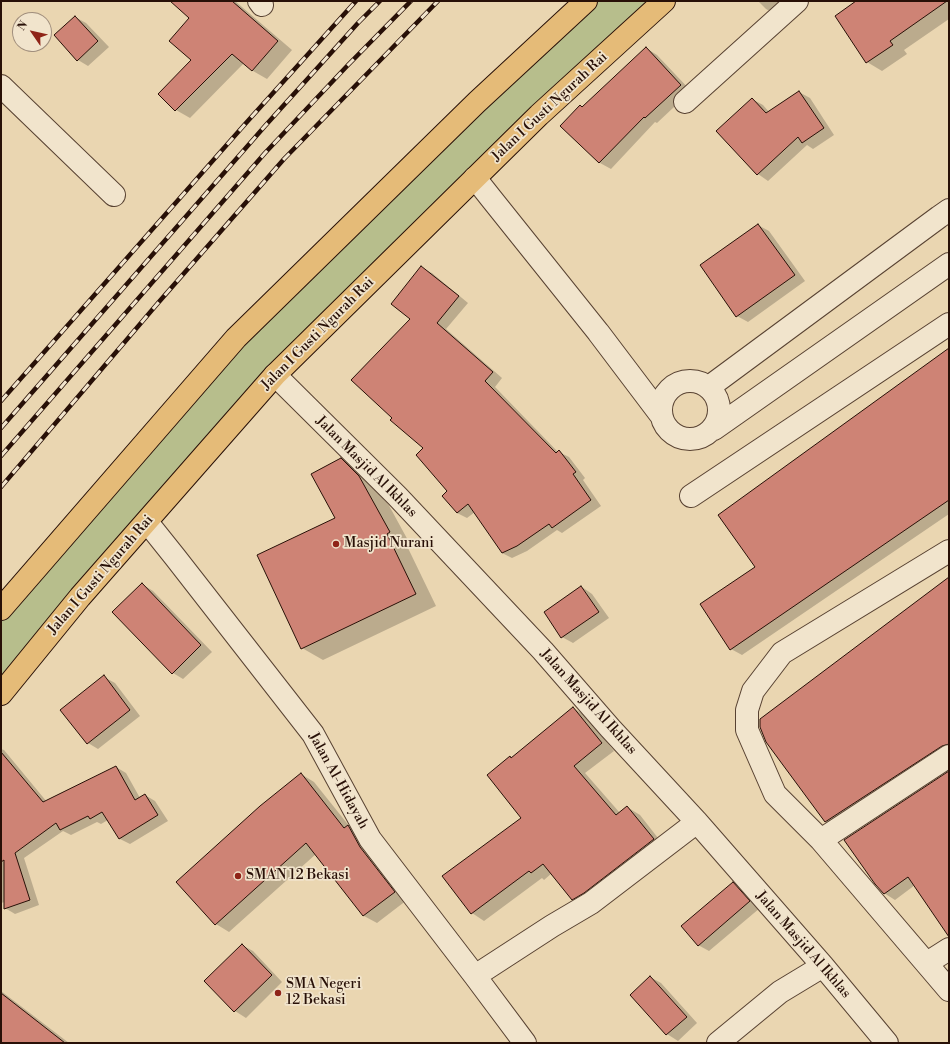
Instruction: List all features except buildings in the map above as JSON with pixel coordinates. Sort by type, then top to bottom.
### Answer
[{"type":"main road","points":[[1,609],[236,338],[477,102],[586,1]]},
{"type":"main road","name":"Jalan I Gusti Ngurah Rai","points":[[1,694],[80,597],[275,375],[539,116],[664,1]]},
{"type":"street","points":[[685,102],[797,1]]},
{"type":"street","points":[[1,86],[114,195]]},
{"type":"street","points":[[475,178],[598,332],[660,414],[664,426],[672,435],[682,439],[694,440],[705,436],[949,264]]},
{"type":"street","points":[[709,387],[946,220]]},
{"type":"street","points":[[691,496],[949,324]]},
{"type":"street","name":"Jalan Masjid Al Ikhlas","points":[[275,375],[397,496],[543,651],[610,728],[697,822],[823,966],[886,1043]]},
{"type":"street","points":[[660,414],[661,403],[666,392],[675,384],[687,381],[698,382],[709,387],[716,396],[719,407],[719,418],[714,429]]},
{"type":"street","name":"Jalan Al-Hidayah","points":[[147,522],[313,734],[370,840],[525,1043]]},
{"type":"street","points":[[949,551],[782,653],[753,690],[747,710],[747,730],[775,794],[821,840],[949,990]]},
{"type":"street","points":[[821,840],[949,756]]},
{"type":"street","points":[[475,976],[552,926],[591,903],[697,822]]},
{"type":"street","points":[[927,964],[949,949]]},
{"type":"street","points":[[718,1043],[780,992],[823,966]]},
{"type":"green space","points":[[586,1],[664,1],[275,375],[1,694],[1,609],[236,338]]},
{"type":"railway","points":[[1,401],[246,123],[356,1]]},
{"type":"railway","points":[[1,428],[265,126],[358,23],[380,1]]},
{"type":"railway","points":[[1,456],[265,153],[411,1]]},
{"type":"railway","points":[[1,487],[158,303],[284,159],[438,1]]},
{"type":"place","name":"Masjid Nurani","points":[[336,544]]},
{"type":"place","name":"SMAN 12 Bekasi","points":[[238,876]]},
{"type":"place","name":"SMA Negeri 12 Bekasi","points":[[278,993]]}]
